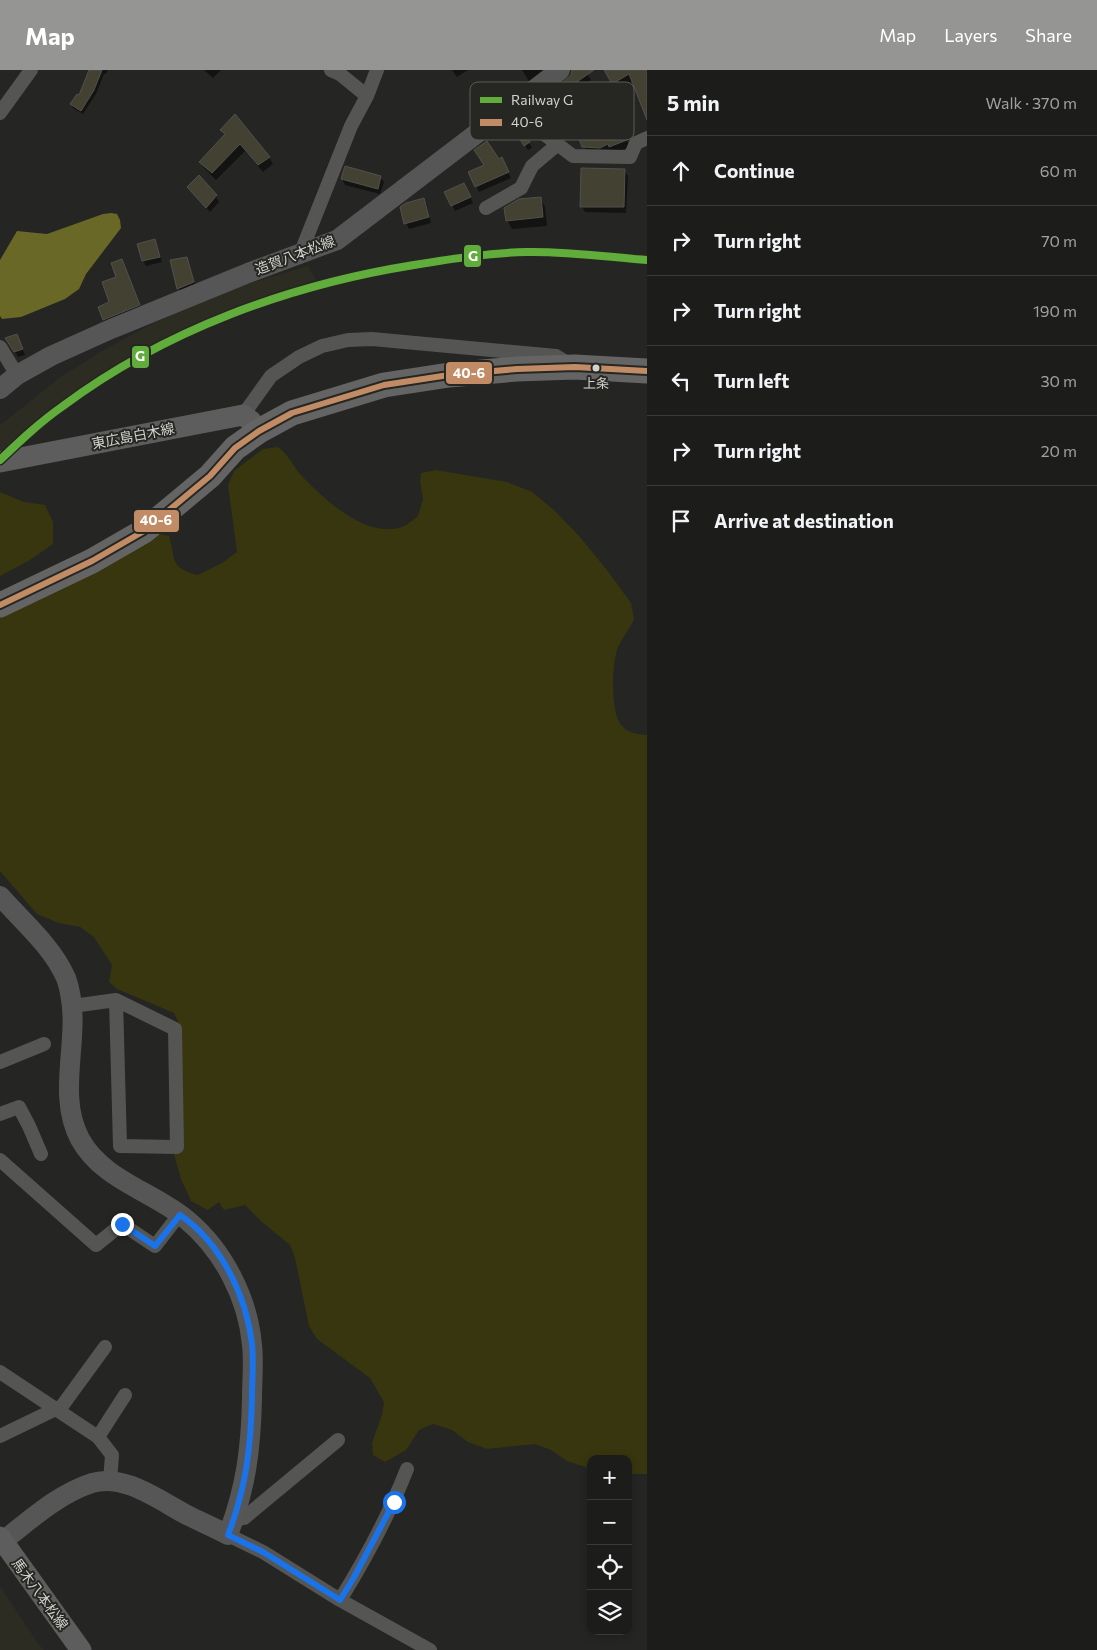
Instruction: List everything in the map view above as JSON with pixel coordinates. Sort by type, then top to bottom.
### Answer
[{"type":"highway","points":[[0,604],[92,561],[144,531],[210,476],[235,448],[251,423],[384,385],[449,375],[516,369],[575,367],[647,372]]},
{"type":"main road","name":"東広島白木線","points":[[0,462],[251,423]]},
{"type":"main road","name":"馬木八本松線","points":[[1,1539],[81,1650]]},
{"type":"street","points":[[0,113],[31,70]]},
{"type":"street","points":[[331,70],[340,74],[367,96]]},
{"type":"street","points":[[301,252],[351,126],[367,96],[377,70]]},
{"type":"street","name":"造賀八本松線","points":[[544,82],[560,70]]},
{"type":"street","points":[[552,140],[573,156],[630,157],[636,143],[647,138]]},
{"type":"street","name":"造賀八本松線","points":[[0,389],[16,375],[51,356],[119,325],[301,252],[337,240],[470,139]]},
{"type":"street","points":[[486,208],[520,188],[532,166],[558,144]]},
{"type":"street","points":[[251,423],[271,376],[299,357],[322,346],[348,340],[372,339],[556,356],[575,367]]},
{"type":"street","points":[[0,347],[16,375]]},
{"type":"street","points":[[0,896],[53,955],[67,980],[73,1006],[69,1096],[72,1118],[80,1139],[104,1166],[180,1215],[206,1237],[223,1259],[245,1312],[252,1345],[249,1455],[244,1485],[231,1528]]},
{"type":"street","points":[[0,913],[25,924]]},
{"type":"street","points":[[73,1006],[116,1000],[175,1029],[177,1147],[120,1146],[116,1000]]},
{"type":"street","points":[[0,1062],[44,1044]]},
{"type":"street","points":[[0,1114],[19,1107],[30,1126],[41,1154]]},
{"type":"street","points":[[0,1160],[96,1245],[122,1224],[155,1246],[180,1215]]},
{"type":"street","points":[[0,1436],[62,1406],[105,1347]]},
{"type":"street","points":[[0,1372],[98,1437],[112,1455],[110,1481]]},
{"type":"street","points":[[98,1437],[125,1395]]},
{"type":"street","points":[[231,1528],[338,1440]]},
{"type":"street","points":[[340,1600],[394,1502],[407,1469]]},
{"type":"street","points":[[1,1539],[69,1492],[94,1482],[110,1481],[128,1485],[231,1528],[263,1552],[340,1600],[430,1650]]},
{"type":"shaded area","points":[[103,214],[117,214],[121,228],[86,274],[79,289],[65,299],[21,317],[2,319],[0,316],[0,260],[17,231],[47,234]]},
{"type":"shaded area","points":[[308,266],[320,287],[248,311],[204,329],[125,369],[73,404],[0,465],[0,425],[62,376],[102,351],[194,304],[237,287]]},
{"type":"shaded area","points":[[278,447],[286,454],[302,476],[334,506],[347,515],[374,527],[388,529],[402,527],[418,516],[423,499],[420,481],[421,473],[436,470],[507,482],[532,492],[555,511],[579,536],[631,603],[634,619],[617,650],[613,689],[615,711],[622,726],[631,732],[647,735],[647,1474],[632,1474],[632,1455],[587,1455],[587,1468],[567,1461],[551,1450],[535,1444],[487,1449],[468,1442],[452,1430],[433,1424],[419,1430],[406,1450],[385,1462],[373,1455],[372,1443],[382,1415],[384,1402],[370,1378],[317,1339],[309,1326],[295,1258],[290,1245],[245,1205],[224,1210],[219,1202],[208,1210],[191,1201],[181,1179],[172,1147],[181,1027],[174,1013],[117,989],[109,982],[112,965],[94,937],[80,927],[59,923],[37,914],[0,871],[0,611],[159,534],[169,536],[175,561],[182,569],[198,575],[222,563],[237,552],[228,485],[234,471],[263,449]]},
{"type":"shaded area","points":[[0,492],[24,502],[45,505],[53,522],[53,544],[30,560],[0,576]]},
{"type":"shaded area","points":[[0,1586],[37,1642],[44,1650],[0,1650]]},
{"type":"building","points":[[89,70],[102,70],[94,90],[81,111],[70,104],[77,94],[79,95]]},
{"type":"building","points":[[572,70],[594,70],[577,82],[563,82],[571,75]]},
{"type":"building","points":[[604,70],[647,70],[647,120],[634,87],[634,82],[632,82],[629,74],[615,82],[611,82]]},
{"type":"building","points":[[235,114],[270,157],[258,165],[240,144],[212,173],[199,162],[225,134],[220,130]]},
{"type":"building","points":[[520,140],[529,140],[530,142],[524,146]]},
{"type":"building","points":[[579,140],[627,140],[609,147],[608,144],[600,148],[582,147]]},
{"type":"building","points":[[487,141],[499,159],[502,157],[509,172],[475,187],[468,172],[484,165],[474,150]]},
{"type":"building","points":[[345,166],[381,176],[378,189],[341,179]]},
{"type":"building","points":[[581,168],[625,169],[624,207],[580,207]]},
{"type":"building","points":[[199,175],[217,195],[206,208],[187,187]]},
{"type":"building","points":[[464,183],[471,197],[451,206],[444,192]]},
{"type":"building","points":[[541,197],[543,217],[506,221],[504,208],[519,199]]},
{"type":"building","points":[[424,198],[429,217],[404,224],[400,207],[406,203]]},
{"type":"building","points":[[155,239],[160,257],[142,261],[137,244]]},
{"type":"building","points":[[187,257],[194,282],[177,289],[170,260]]},
{"type":"building","points":[[122,259],[140,305],[103,320],[98,307],[109,302],[102,282],[116,277],[111,263]]},
{"type":"building","points":[[17,334],[23,349],[14,352],[5,338]]},
{"type":"rail line","name":"G","points":[[0,460],[55,412],[102,379],[186,333],[230,314],[275,298],[367,274],[484,255],[541,252],[647,260]]},
{"type":"transit line","name":"40-6","points":[[0,605],[92,561],[144,531],[210,476],[235,448],[259,431],[292,413],[384,385],[449,375],[517,369],[575,367],[647,371]]},
{"type":"place","name":"上条","points":[[596,368]]},
{"type":"route","points":[[122,1224],[155,1246],[180,1215],[186,1219],[206,1237],[223,1259],[245,1312],[252,1345],[249,1455],[244,1485],[228,1535],[263,1552],[340,1600],[394,1502]]}]
